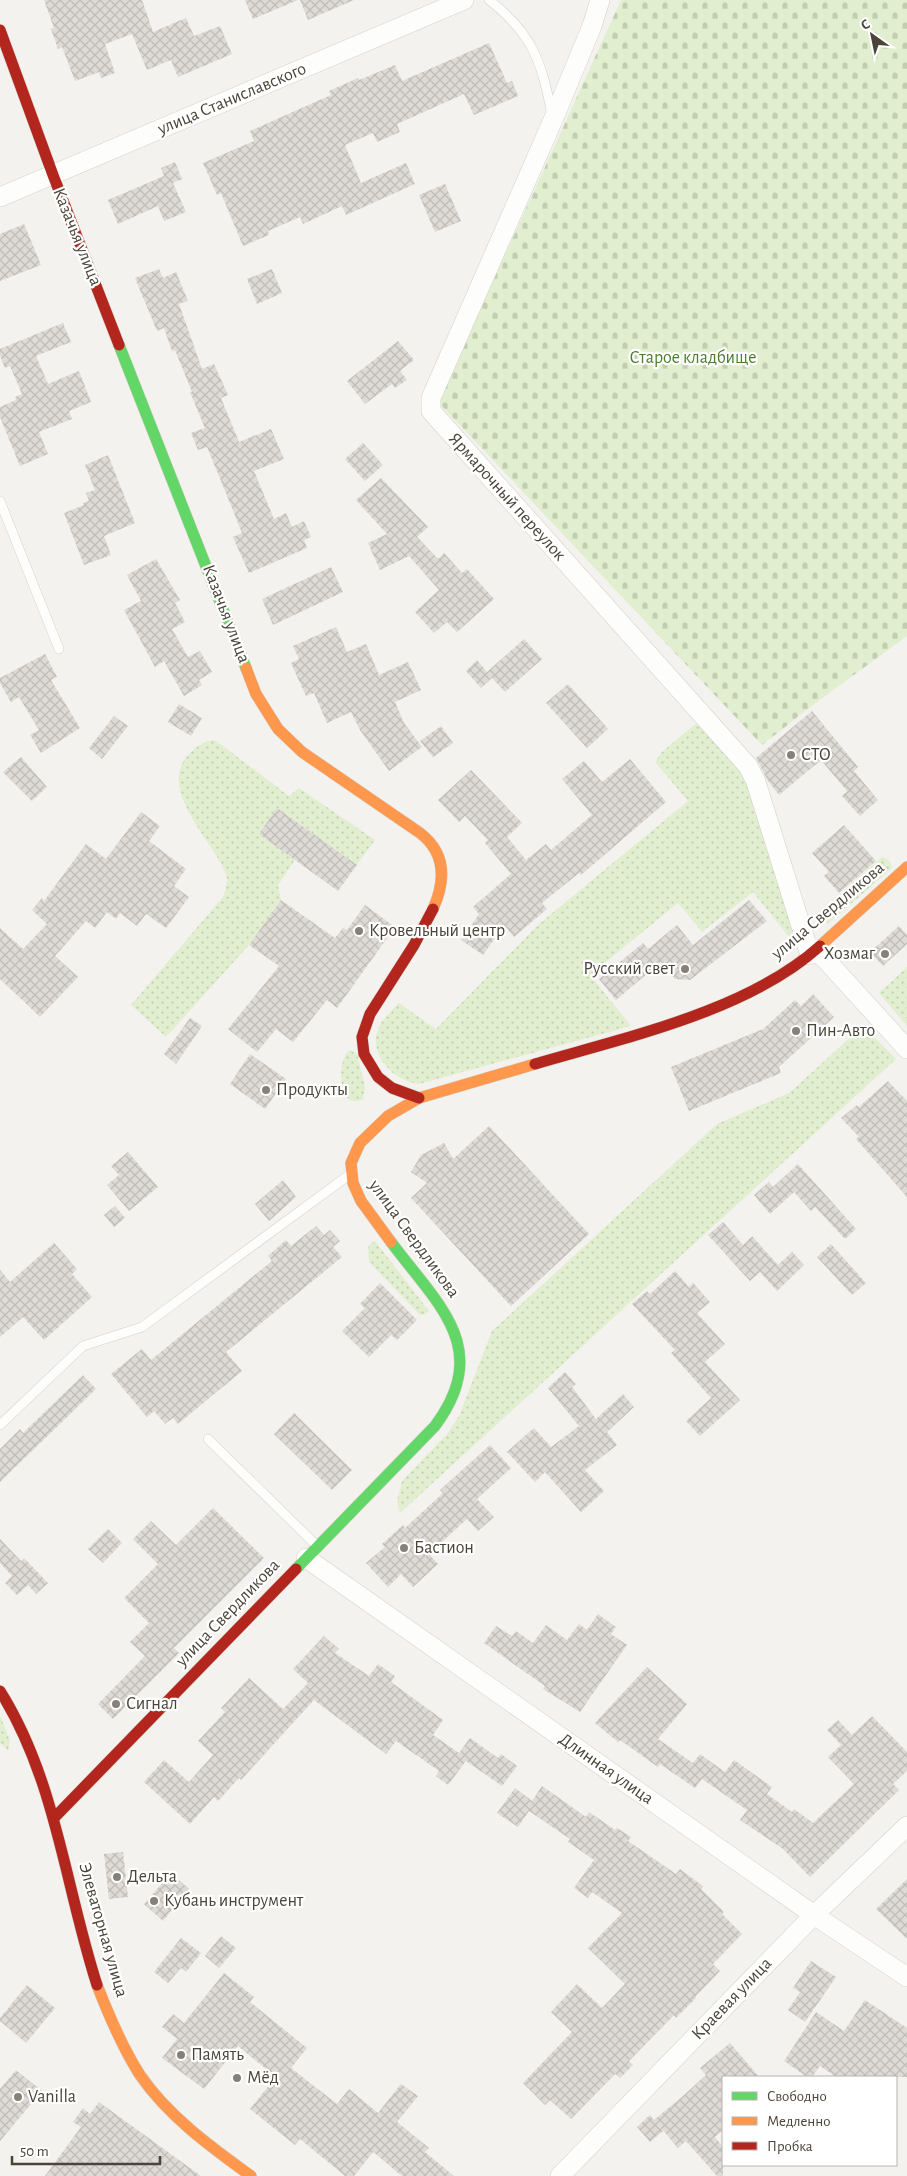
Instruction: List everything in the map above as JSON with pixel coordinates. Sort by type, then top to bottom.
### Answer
[{"type":"street","name":"улица Станиславского","points":[[0,197],[464,0]]},
{"type":"street","name":"Ярмарочный переулок","points":[[600,0],[592,26],[553,120],[431,398],[431,411],[748,766],[756,782],[813,952]]},
{"type":"street","name":"Казачья улица","points":[[0,30],[53,175],[256,694],[278,729],[302,752],[420,833],[432,843],[438,853],[441,873],[436,904],[372,1010],[362,1031],[361,1042],[367,1061],[382,1082],[419,1098]]},
{"type":"street","name":"улица Свердликова","points":[[54,1818],[435,1426],[453,1402],[459,1385],[458,1344],[448,1316],[360,1201],[351,1173],[352,1157],[365,1138],[392,1113],[419,1098],[682,1021],[760,987],[813,952],[907,867]]},
{"type":"street","points":[[813,952],[907,1048]]},
{"type":"street","name":"Длинная улица","points":[[312,1552],[814,1915],[907,1977]]},
{"type":"street","name":"Элеваторная улица","points":[[0,1691],[32,1748],[54,1818],[90,1962],[105,2005],[130,2056],[154,2092],[186,2126],[251,2176]]},
{"type":"street","name":"Краевая улица","points":[[560,2176],[814,1915],[907,1826]]},
{"type":"lane","points":[[489,0],[510,18],[531,45],[542,72],[553,120]]},
{"type":"lane","points":[[0,501],[60,648]]},
{"type":"lane","points":[[0,1425],[83,1346],[142,1327],[351,1173]]},
{"type":"lane","points":[[208,1439],[312,1552]]},
{"type":"green space","name":"Старое кладбище","points":[[621,0],[907,0],[907,636],[762,745],[438,402]]},
{"type":"green space","points":[[695,724],[700,725],[727,753],[744,776],[793,926],[790,938],[753,892],[702,932],[678,903],[590,975],[631,1026],[419,1084],[409,1082],[391,1071],[378,1054],[377,1034],[381,1023],[399,1003],[436,1029],[539,924],[688,801],[655,762],[661,753]]},
{"type":"green space","points":[[215,740],[289,796],[299,788],[375,840],[357,865],[277,808],[259,834],[295,860],[278,885],[281,900],[249,945],[166,1037],[131,1005],[223,897],[225,891],[227,883],[226,874],[220,861],[191,816],[183,799],[179,783],[180,768],[189,754],[201,744]]},
{"type":"green space","points":[[882,857],[890,861],[892,868],[828,924],[821,920],[818,913]]},
{"type":"green space","points":[[907,967],[907,1026],[879,993]]},
{"type":"green space","points":[[863,1026],[896,1059],[400,1513],[397,1501],[402,1481],[447,1434],[459,1416],[492,1331],[717,1124],[789,1093]]},
{"type":"green space","points":[[350,1050],[357,1054],[365,1087],[363,1099],[354,1101],[348,1098],[344,1092],[341,1073],[345,1055]]},
{"type":"green space","points":[[375,1241],[429,1311],[426,1314],[420,1315],[369,1262],[368,1246]]},
{"type":"green space","points":[[0,1715],[10,1741],[8,1751],[0,1743]]},
{"type":"building","points":[[44,0],[142,0],[153,32],[186,18],[194,36],[220,26],[232,54],[178,77],[171,60],[147,70],[132,34],[105,44],[115,73],[101,78],[99,72],[75,81],[62,47],[58,49],[51,29],[54,28]]},
{"type":"building","points":[[245,0],[298,0],[253,19]]},
{"type":"building","points":[[300,0],[354,0],[308,20]]},
{"type":"building","points":[[489,43],[507,83],[512,81],[518,96],[474,115],[464,94],[397,124],[400,132],[377,142],[373,133],[345,145],[361,183],[406,163],[415,184],[346,215],[342,206],[303,224],[300,217],[268,231],[269,235],[243,246],[221,193],[217,195],[203,163],[254,141],[250,131],[331,95],[329,91],[358,78],[359,80],[395,65],[402,81]]},
{"type":"building","points":[[175,162],[182,179],[173,183],[186,212],[164,221],[158,206],[118,224],[108,200],[164,176],[161,168]]},
{"type":"building","points":[[445,184],[461,221],[435,232],[419,195]]},
{"type":"building","points":[[24,224],[41,265],[0,281],[0,234]]},
{"type":"building","points":[[159,269],[163,278],[176,272],[188,301],[179,304],[202,369],[214,364],[228,395],[221,398],[239,442],[271,429],[284,459],[254,471],[274,519],[286,513],[292,527],[304,521],[311,537],[304,540],[307,548],[249,573],[233,537],[242,533],[207,447],[198,450],[191,433],[205,428],[190,392],[192,392],[175,350],[172,351],[164,328],[157,331],[135,278]]},
{"type":"building","points":[[272,269],[282,293],[257,304],[247,279]]},
{"type":"building","points":[[63,323],[71,342],[36,356],[48,384],[79,371],[91,402],[69,411],[72,419],[39,432],[48,454],[20,466],[0,417],[0,407],[16,400],[15,397],[22,394],[10,366],[5,368],[0,356],[0,349]]},
{"type":"building","points":[[398,341],[414,360],[400,371],[407,380],[395,388],[392,384],[365,404],[347,381]]},
{"type":"building","points":[[363,443],[383,465],[365,481],[345,459]]},
{"type":"building","points":[[108,455],[135,523],[104,536],[111,555],[84,565],[64,513],[89,501],[86,493],[95,490],[85,465]]},
{"type":"building","points":[[381,478],[428,527],[417,537],[438,559],[444,553],[462,573],[467,569],[494,599],[457,632],[447,622],[434,633],[415,612],[439,590],[409,556],[380,570],[368,543],[387,534],[356,500]]},
{"type":"building","points":[[156,559],[180,600],[175,603],[185,622],[172,629],[188,657],[200,651],[212,672],[199,680],[202,685],[184,696],[164,661],[155,667],[124,610],[141,601],[127,575]]},
{"type":"building","points":[[331,567],[343,592],[273,625],[262,599]]},
{"type":"building","points":[[336,627],[347,652],[366,644],[379,675],[408,662],[421,690],[395,702],[404,723],[422,747],[389,771],[360,730],[351,712],[327,723],[314,693],[306,696],[291,663],[299,659],[293,646]]},
{"type":"building","points":[[524,639],[542,659],[505,692],[492,678],[481,688],[466,671],[477,660],[487,672]]},
{"type":"building","points":[[45,654],[57,677],[51,680],[80,728],[41,753],[30,735],[39,730],[19,697],[11,702],[0,683],[0,678]]},
{"type":"building","points":[[568,684],[608,729],[587,748],[546,703]]},
{"type":"building","points":[[179,704],[202,718],[191,736],[168,722]]},
{"type":"building","points":[[812,711],[858,767],[854,771],[878,800],[860,816],[842,796],[847,791],[821,760],[779,795],[768,781],[756,758]]},
{"type":"building","points":[[114,716],[128,726],[102,759],[89,748]]},
{"type":"building","points":[[441,726],[453,743],[433,757],[420,741]]},
{"type":"building","points":[[21,757],[47,787],[32,801],[3,772]]},
{"type":"building","points":[[630,759],[666,802],[581,875],[579,873],[542,903],[547,909],[514,937],[504,925],[483,955],[461,940],[479,914],[473,907],[511,874],[485,843],[488,840],[465,816],[459,822],[438,800],[471,770],[522,823],[507,837],[526,860],[546,844],[551,850],[592,815],[562,779],[584,761],[602,782]]},
{"type":"building","points":[[277,808],[357,865],[338,891],[259,834]]},
{"type":"building","points":[[141,812],[160,826],[149,841],[186,869],[174,886],[189,897],[166,928],[146,914],[137,926],[120,913],[116,919],[107,912],[95,928],[86,921],[55,956],[78,977],[40,1017],[0,979],[0,928],[23,949],[47,924],[32,910],[42,898],[44,901],[86,844],[106,859]]},
{"type":"building","points":[[844,825],[876,861],[839,893],[824,876],[829,872],[812,853]]},
{"type":"building","points":[[281,900],[335,938],[343,928],[347,930],[365,905],[395,927],[337,1008],[327,1000],[293,1042],[276,1029],[257,1052],[228,1029],[279,966],[249,945]]},
{"type":"building","points":[[749,900],[767,921],[690,980],[675,979],[661,962],[616,1000],[599,979],[643,943],[648,949],[677,925],[693,945]]},
{"type":"building","points":[[899,926],[907,935],[907,944],[883,966],[870,952]]},
{"type":"building","points":[[813,994],[834,1017],[779,1067],[781,1073],[689,1111],[671,1067],[763,1029],[795,1000],[801,1006]]},
{"type":"building","points":[[190,1018],[202,1026],[176,1064],[164,1054]]},
{"type":"building","points":[[250,1054],[286,1079],[265,1109],[230,1084]]},
{"type":"building","points":[[888,1081],[907,1101],[907,1197],[856,1139],[859,1137],[841,1118],[857,1105],[859,1107]]},
{"type":"building","points":[[489,1126],[589,1234],[511,1306],[411,1198],[427,1183],[411,1172],[421,1155],[444,1143],[453,1159]]},
{"type":"building","points":[[128,1152],[158,1187],[129,1211],[107,1185],[119,1175],[111,1166]]},
{"type":"building","points":[[798,1164],[856,1229],[845,1239],[815,1207],[811,1211],[794,1192],[770,1214],[754,1195],[769,1182],[773,1187]]},
{"type":"building","points":[[283,1180],[296,1197],[269,1221],[255,1204]]},
{"type":"building","points":[[115,1206],[125,1218],[114,1227],[104,1215]]},
{"type":"building","points":[[723,1222],[743,1245],[752,1236],[778,1265],[792,1252],[804,1265],[777,1291],[760,1272],[750,1281],[708,1235]]},
{"type":"building","points":[[316,1226],[324,1235],[330,1230],[340,1241],[333,1247],[342,1257],[226,1352],[242,1371],[178,1424],[173,1418],[165,1424],[154,1411],[147,1417],[111,1374],[142,1349],[151,1360],[272,1261],[268,1256],[286,1240],[291,1246]]},
{"type":"building","points":[[54,1243],[77,1269],[72,1274],[92,1297],[44,1340],[23,1317],[0,1337],[0,1270],[10,1282]]},
{"type":"building","points":[[831,1244],[866,1283],[852,1295],[817,1257]]},
{"type":"building","points":[[675,1271],[689,1287],[693,1283],[710,1302],[697,1313],[725,1344],[705,1362],[740,1400],[700,1436],[686,1421],[711,1398],[671,1353],[675,1350],[632,1304],[647,1291],[650,1294]]},
{"type":"building","points":[[380,1283],[417,1320],[397,1340],[391,1335],[369,1357],[342,1331],[365,1308],[360,1304]]},
{"type":"building","points":[[565,1372],[576,1384],[572,1387],[596,1419],[623,1394],[634,1407],[607,1432],[617,1445],[585,1470],[604,1491],[581,1512],[545,1472],[535,1482],[507,1452],[534,1428],[551,1447],[579,1426],[548,1388]]},
{"type":"building","points":[[83,1375],[96,1389],[0,1482],[0,1449],[20,1429],[23,1433]]},
{"type":"building","points":[[294,1413],[352,1470],[332,1490],[274,1434]]},
{"type":"building","points":[[490,1445],[511,1468],[477,1499],[494,1517],[478,1531],[467,1519],[429,1554],[438,1564],[413,1587],[401,1574],[388,1587],[366,1563],[385,1547],[382,1544],[403,1525],[405,1528],[443,1493],[440,1490]]},
{"type":"building","points":[[213,1508],[264,1558],[174,1648],[179,1653],[113,1719],[98,1704],[145,1656],[130,1642],[149,1623],[124,1598],[158,1564],[133,1539],[151,1521],[176,1545]]},
{"type":"building","points":[[108,1529],[122,1543],[103,1563],[88,1549]]},
{"type":"building","points":[[0,1539],[21,1561],[24,1558],[48,1583],[36,1594],[28,1585],[17,1595],[5,1583],[12,1576],[0,1563]]},
{"type":"building","points":[[598,1614],[616,1627],[611,1634],[627,1645],[580,1712],[543,1689],[545,1686],[484,1643],[496,1626],[512,1636],[516,1631],[533,1643],[546,1625],[567,1640],[579,1624],[587,1630]]},
{"type":"building","points":[[324,1636],[339,1649],[335,1653],[369,1676],[378,1664],[395,1676],[391,1682],[443,1720],[433,1735],[459,1753],[470,1738],[498,1758],[501,1754],[517,1766],[502,1786],[466,1761],[448,1785],[436,1776],[439,1771],[396,1741],[386,1754],[314,1700],[241,1780],[239,1778],[218,1801],[214,1797],[190,1824],[144,1782],[164,1760],[189,1782],[213,1755],[198,1741],[225,1712],[221,1708],[249,1678],[283,1709],[308,1683],[293,1669]]},
{"type":"building","points":[[647,1667],[687,1704],[658,1739],[693,1763],[700,1754],[725,1772],[734,1760],[772,1787],[767,1794],[792,1812],[794,1809],[813,1823],[854,1784],[828,1757],[841,1745],[827,1730],[838,1720],[852,1735],[872,1716],[907,1752],[907,1771],[893,1784],[899,1790],[810,1877],[783,1849],[740,1820],[747,1810],[702,1779],[695,1788],[660,1764],[658,1767],[620,1740],[618,1742],[595,1723]]},
{"type":"building","points":[[542,1786],[586,1817],[589,1812],[615,1830],[617,1828],[631,1837],[628,1841],[676,1874],[680,1869],[703,1886],[701,1889],[724,1912],[722,1914],[742,1934],[713,1964],[720,1971],[696,1998],[676,2018],[674,2015],[629,2061],[633,2065],[620,2078],[615,2074],[571,2119],[550,2100],[545,2105],[523,2083],[572,2032],[551,2012],[577,1984],[602,2008],[625,1984],[588,1948],[622,1913],[592,1892],[588,1898],[574,1888],[594,1860],[568,1842],[570,1839],[529,1811],[518,1827],[497,1813],[515,1788],[532,1801]]},
{"type":"building","points":[[123,1852],[128,1897],[109,1899],[104,1854]]},
{"type":"building","points":[[171,1873],[189,1889],[163,1921],[144,1904]]},
{"type":"building","points":[[907,1879],[907,1939],[876,1909]]},
{"type":"building","points":[[221,1936],[236,1948],[219,1968],[205,1956]]},
{"type":"building","points":[[181,1938],[201,1953],[186,1972],[181,1968],[168,1983],[154,1972]]},
{"type":"building","points":[[811,1961],[836,1977],[805,2022],[788,2010],[800,1992],[793,1988]]},
{"type":"building","points":[[224,1973],[254,1997],[250,2002],[307,2048],[291,2068],[337,2104],[349,2089],[378,2113],[401,2084],[418,2096],[397,2122],[429,2148],[425,2152],[454,2176],[402,2176],[373,2152],[354,2176],[345,2176],[300,2139],[295,2145],[250,2109],[276,2077],[238,2046],[204,2089],[162,2058],[177,2039],[162,2027],[173,2014],[184,2023]]},
{"type":"building","points":[[27,1985],[55,2008],[26,2043],[0,2021],[0,2018]]},
{"type":"building","points":[[865,2000],[907,2028],[907,2077],[835,2076],[820,2066],[813,2076],[806,2076],[784,2061],[816,2012],[844,2031]]},
{"type":"building","points":[[730,2043],[758,2076],[722,2076],[722,2131],[715,2137],[722,2146],[723,2176],[717,2176],[686,2141],[678,2148],[655,2121],[663,2131],[650,2142],[637,2127],[650,2115],[654,2120],[706,2075],[700,2068]]},
{"type":"building","points":[[16,2070],[42,2091],[0,2141],[0,2089]]},
{"type":"building","points":[[99,2102],[201,2176],[45,2176],[81,2127],[73,2122],[83,2108],[90,2114]]},
{"type":"traffic: fast","points":[[119,345],[246,668]]},
{"type":"traffic: fast","points":[[296,1569],[435,1426],[452,1398],[459,1373],[459,1350],[452,1328],[441,1307],[391,1242]]},
{"type":"traffic: slow","points":[[246,668],[256,694],[278,729],[302,752],[429,841],[435,849],[441,868],[440,888],[433,909]]},
{"type":"traffic: slow","points":[[820,946],[907,867]]},
{"type":"traffic: slow","points":[[391,1242],[361,1201],[353,1183],[351,1163],[360,1143],[388,1116],[419,1098],[535,1064]]},
{"type":"traffic: slow","points":[[97,1985],[111,2020],[133,2064],[151,2090],[191,2130],[251,2176]]},
{"type":"traffic: jam","points":[[0,30],[53,175],[119,345]]},
{"type":"traffic: jam","points":[[419,1098],[392,1088],[378,1077],[364,1054],[362,1037],[370,1014],[414,945],[433,909]]},
{"type":"traffic: jam","points":[[535,1064],[647,1032],[722,1005],[758,988],[791,969],[820,946]]},
{"type":"traffic: jam","points":[[54,1818],[296,1569]]},
{"type":"traffic: jam","points":[[0,1691],[19,1725],[47,1797],[97,1985]]},
{"type":"place","name":"СТО","points":[[791,755]]},
{"type":"place","name":"Кровельный центр","points":[[359,931]]},
{"type":"place","name":"Хозмаг","points":[[885,954]]},
{"type":"place","name":"Русский свет","points":[[685,969]]},
{"type":"place","name":"Пин-Авто","points":[[796,1031]]},
{"type":"place","name":"Продукты","points":[[266,1090]]},
{"type":"place","name":"Бастион","points":[[404,1548]]},
{"type":"place","name":"Сигнал","points":[[116,1704]]},
{"type":"place","name":"Дельта","points":[[117,1877]]},
{"type":"place","name":"Кубань инструмент","points":[[154,1901]]},
{"type":"place","name":"Память","points":[[181,2055]]},
{"type":"place","name":"Мёд","points":[[237,2078]]},
{"type":"place","name":"Vanilla","points":[[18,2097]]}]
